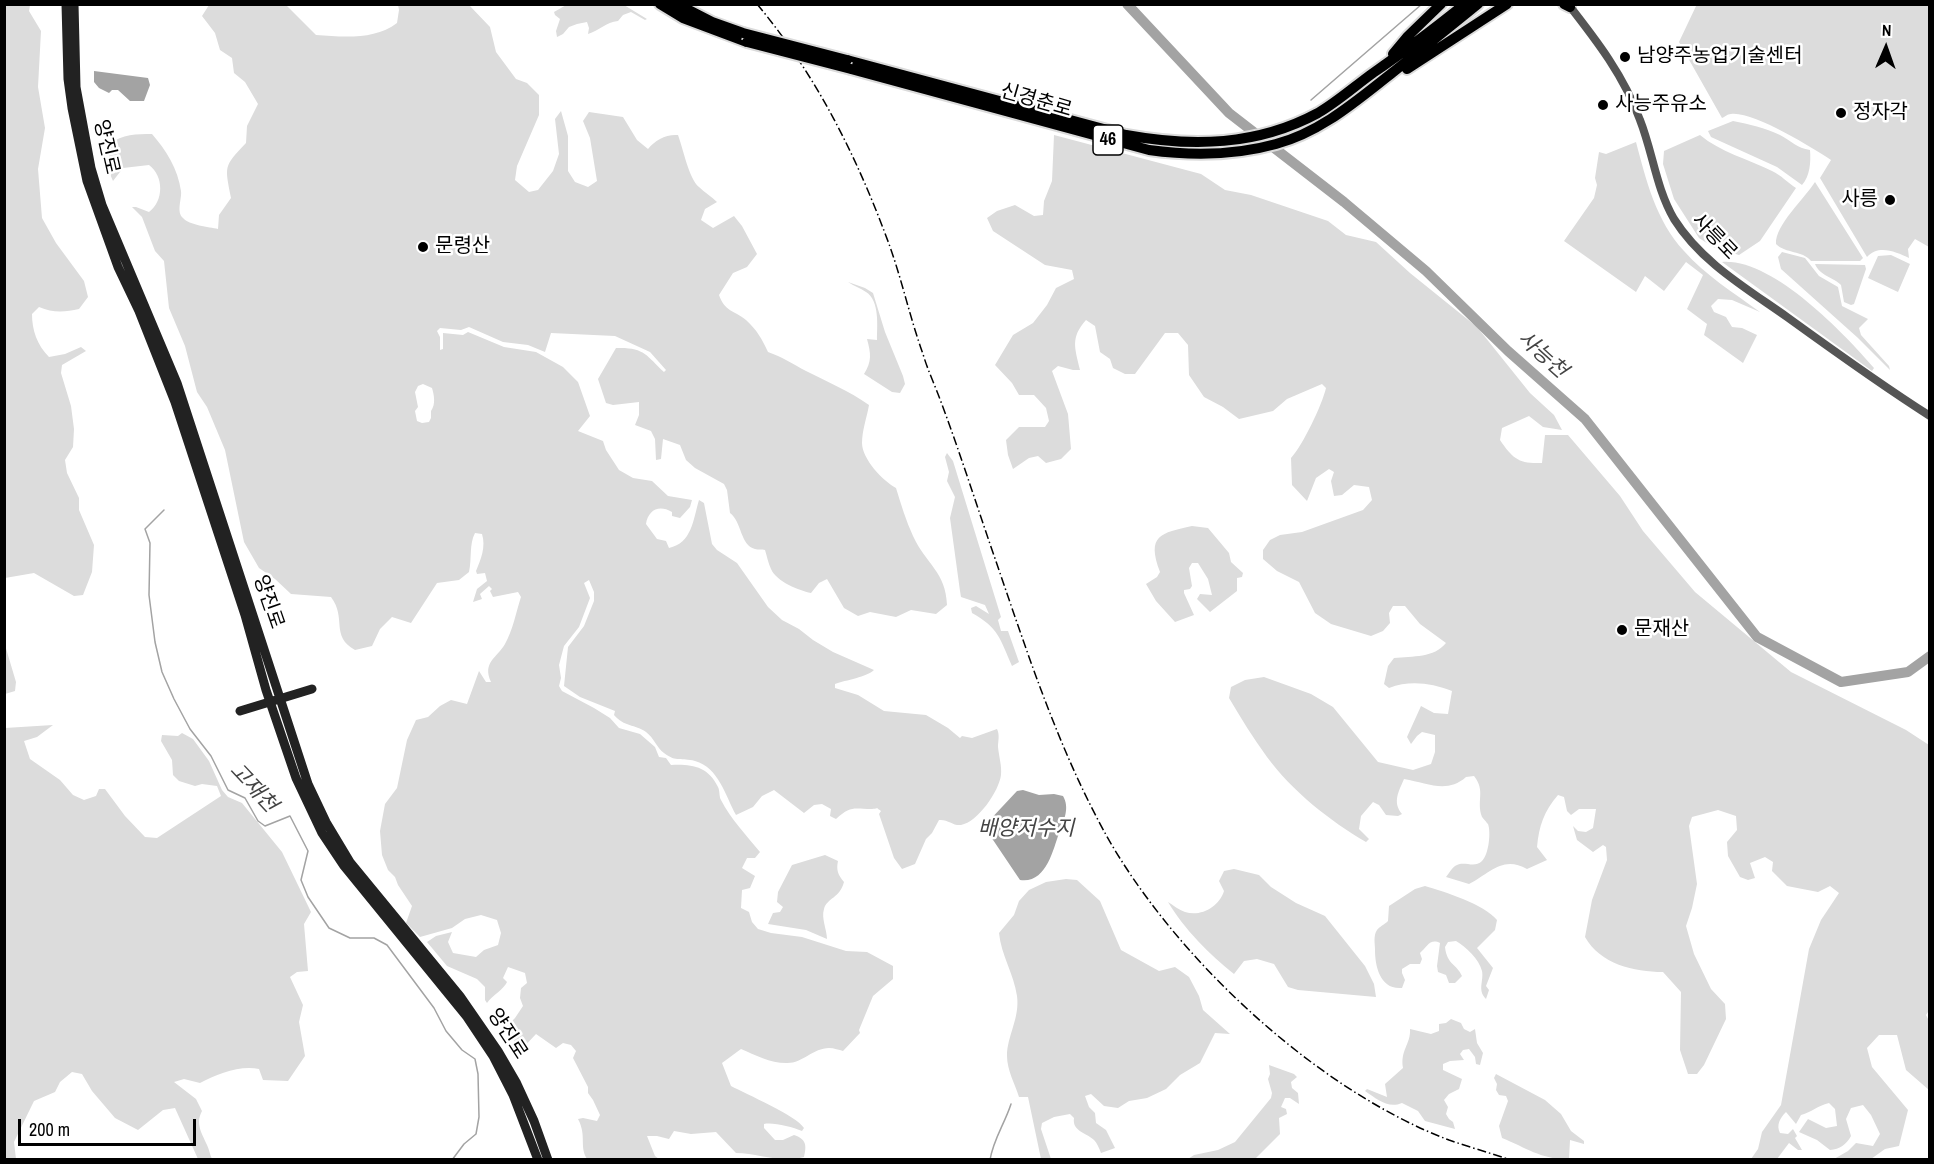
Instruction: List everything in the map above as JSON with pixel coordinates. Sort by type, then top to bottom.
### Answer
[{"type":"highway","name":"신경춘로","points":[[660,4],[683,18],[745,37],[987,101],[1126,135],[1159,141],[1206,143],[1266,134],[1318,112],[1465,4]]},
{"type":"highway","name":"신경춘로","points":[[677,4],[745,37]]},
{"type":"highway","points":[[1382,67],[1408,36],[1442,4]]},
{"type":"highway","name":"신경춘로","points":[[1000,104],[1149,150],[1220,155],[1277,144],[1307,132],[1352,105],[1479,4]]},
{"type":"highway","points":[[1373,88],[1390,81],[1506,5]]},
{"type":"main road","name":"양진로","points":[[66,4],[68,79],[87,181],[118,267],[144,322],[176,402],[245,615],[308,784],[326,822],[350,862],[481,1025],[516,1082],[534,1121],[548,1160]]},
{"type":"main road","name":"양진로","points":[[74,4],[76,87],[94,178],[119,250],[177,383],[275,700],[296,778],[322,832],[344,866],[467,1017],[494,1056],[513,1095],[538,1160]]},
{"type":"main road","points":[[240,711],[312,689]]},
{"type":"street","name":"사릉로","points":[[1568,5],[1606,53],[1622,80],[1641,123],[1664,199],[1681,229],[1697,249],[1747,289],[1929,416]]},
{"type":"shaded area","points":[[568,4],[624,5],[647,19],[631,12],[623,15],[618,21],[588,34],[587,22],[569,27],[557,37],[556,31],[560,19],[554,12]]},
{"type":"shaded area","points":[[1697,4],[1929,5],[1929,247],[1915,239],[1908,249],[1909,258],[1882,250],[1867,257],[1820,178],[1831,160],[1782,131],[1753,118],[1728,114],[1722,118],[1679,42]]},
{"type":"shaded area","points":[[4,5],[30,5],[29,11],[41,31],[38,87],[45,128],[38,169],[42,218],[56,243],[84,281],[88,297],[79,309],[59,311],[39,307],[32,314],[36,337],[49,357],[65,354],[81,347],[86,351],[62,365],[61,373],[71,406],[74,429],[73,447],[65,460],[67,473],[79,498],[79,510],[94,545],[92,572],[83,595],[74,596],[34,573],[5,578]]},
{"type":"shaded area","points":[[209,5],[286,5],[316,35],[348,37],[369,35],[397,23],[398,5],[469,5],[490,27],[496,52],[516,79],[527,83],[539,95],[539,115],[517,166],[515,180],[529,192],[538,190],[553,171],[559,154],[555,119],[561,111],[568,136],[568,171],[575,182],[588,187],[597,181],[590,138],[583,121],[589,112],[623,117],[637,140],[648,149],[661,138],[678,135],[695,183],[717,202],[705,209],[701,220],[713,228],[734,216],[757,254],[747,267],[733,273],[719,295],[721,301],[750,324],[768,352],[854,395],[869,405],[862,443],[865,456],[874,469],[896,488],[913,536],[943,584],[947,605],[936,614],[911,610],[896,617],[870,612],[858,616],[844,608],[827,579],[819,583],[811,593],[794,588],[778,578],[771,569],[765,550],[750,547],[746,543],[737,522],[730,513],[724,484],[695,468],[686,460],[680,445],[663,439],[661,459],[656,460],[655,439],[651,431],[635,425],[639,415],[639,402],[613,405],[606,403],[598,379],[616,348],[633,349],[644,353],[664,372],[666,370],[650,352],[615,336],[551,333],[545,352],[528,345],[503,342],[469,327],[461,330],[440,328],[437,331],[440,337],[440,350],[443,349],[443,333],[463,335],[468,332],[504,347],[536,352],[563,367],[578,382],[590,416],[578,431],[603,441],[619,470],[633,478],[652,481],[668,496],[692,500],[690,507],[680,518],[672,516],[672,512],[663,509],[655,510],[649,515],[646,524],[657,539],[666,541],[669,548],[683,541],[693,523],[699,500],[704,503],[712,544],[737,563],[768,607],[782,620],[833,652],[874,670],[835,684],[835,688],[858,695],[884,711],[926,715],[960,738],[962,736],[972,738],[997,729],[1001,775],[987,805],[968,823],[958,825],[939,820],[926,839],[915,864],[902,869],[894,858],[879,814],[881,811],[877,808],[849,810],[836,819],[830,816],[831,809],[822,804],[814,805],[804,813],[774,790],[762,796],[753,807],[736,815],[716,776],[710,770],[695,761],[668,756],[646,732],[618,719],[614,715],[615,711],[580,697],[564,686],[568,647],[584,626],[594,601],[594,592],[589,580],[584,583],[590,598],[579,627],[564,646],[559,665],[561,678],[559,686],[562,691],[610,718],[619,728],[640,734],[655,747],[659,757],[666,758],[671,765],[698,768],[714,780],[725,807],[760,852],[755,858],[747,858],[742,868],[755,876],[750,888],[742,890],[741,908],[749,912],[752,922],[758,929],[802,937],[846,951],[867,952],[893,966],[893,979],[873,996],[859,1030],[860,1033],[843,1051],[823,1049],[792,1063],[780,1063],[741,1049],[722,1063],[731,1086],[782,1112],[804,1128],[802,1131],[783,1125],[764,1124],[764,1128],[775,1140],[783,1140],[794,1135],[801,1138],[805,1146],[804,1157],[778,1159],[736,1153],[716,1132],[691,1134],[674,1131],[669,1139],[647,1136],[655,1156],[659,1159],[587,1159],[583,1150],[582,1131],[578,1119],[597,1121],[600,1115],[573,1058],[576,1051],[571,1045],[563,1043],[556,1048],[536,1034],[522,1049],[519,1049],[506,1027],[523,1006],[520,998],[521,988],[527,983],[525,973],[508,967],[503,978],[506,984],[487,1003],[485,987],[477,979],[447,966],[427,942],[436,936],[452,932],[448,942],[453,953],[476,957],[484,950],[498,945],[501,933],[497,920],[481,915],[465,919],[452,928],[420,937],[406,923],[412,906],[395,877],[388,870],[382,855],[380,831],[385,804],[397,788],[407,740],[416,720],[428,717],[451,700],[467,704],[479,671],[486,682],[491,682],[489,665],[508,639],[521,597],[518,592],[493,597],[489,586],[480,594],[482,599],[473,602],[477,589],[487,581],[485,573],[477,574],[476,571],[483,544],[482,534],[475,533],[469,572],[459,580],[437,583],[411,623],[392,617],[380,629],[372,646],[355,650],[343,639],[336,605],[331,597],[291,594],[259,568],[244,542],[225,450],[207,407],[197,392],[185,346],[169,308],[164,261],[155,251],[142,217],[132,207],[149,212],[160,195],[160,182],[149,165],[123,168],[113,181],[109,167],[110,144],[125,136],[152,134],[167,153],[177,175],[181,191],[181,215],[190,222],[218,229],[219,215],[231,198],[228,168],[233,157],[246,143],[247,126],[258,104],[245,82],[234,73],[232,58],[220,50],[215,33],[202,16]],"holes":[[[423,384],[432,388],[434,402],[431,418],[429,422],[422,423],[417,421],[415,411],[418,407],[415,392],[418,386]]]},
{"type":"shaded area","points":[[1733,121],[1769,130],[1810,150],[1809,169],[1802,185],[1777,167],[1711,137],[1708,131]]},
{"type":"shaded area","points":[[1054,135],[1201,174],[1225,190],[1251,195],[1328,221],[1346,235],[1376,242],[1410,273],[1477,327],[1530,393],[1554,415],[1562,430],[1543,427],[1529,416],[1502,428],[1500,440],[1513,456],[1528,463],[1542,463],[1545,435],[1568,435],[1620,496],[1643,531],[1695,592],[1791,672],[1906,730],[1929,745],[1930,1009],[1926,1015],[1930,1023],[1929,1090],[1906,1070],[1897,1035],[1879,1035],[1867,1048],[1872,1067],[1908,1110],[1899,1146],[1885,1149],[1871,1159],[1834,1159],[1856,1143],[1873,1146],[1880,1134],[1871,1115],[1863,1105],[1851,1108],[1846,1119],[1851,1136],[1840,1148],[1830,1150],[1817,1140],[1799,1132],[1808,1119],[1826,1128],[1837,1126],[1835,1109],[1829,1103],[1801,1115],[1796,1124],[1786,1112],[1780,1119],[1778,1127],[1780,1133],[1788,1134],[1793,1129],[1802,1150],[1798,1150],[1789,1143],[1777,1159],[1751,1159],[1758,1149],[1762,1132],[1781,1105],[1809,949],[1821,920],[1839,893],[1830,886],[1818,892],[1787,886],[1772,871],[1773,862],[1765,857],[1750,863],[1755,878],[1748,880],[1740,877],[1728,856],[1727,842],[1737,830],[1736,816],[1718,810],[1692,817],[1689,826],[1697,884],[1686,926],[1694,954],[1711,989],[1725,1004],[1726,1019],[1704,1065],[1697,1074],[1688,1074],[1680,1050],[1681,992],[1663,972],[1619,965],[1599,954],[1585,937],[1592,900],[1607,860],[1606,847],[1603,845],[1593,852],[1577,840],[1573,826],[1578,831],[1586,832],[1593,828],[1596,809],[1579,809],[1571,815],[1567,811],[1564,797],[1558,795],[1546,813],[1538,839],[1537,847],[1547,860],[1527,869],[1511,864],[1497,867],[1469,884],[1446,877],[1458,864],[1472,865],[1482,861],[1488,848],[1489,828],[1480,811],[1480,791],[1478,781],[1474,776],[1444,786],[1404,779],[1397,801],[1402,814],[1386,815],[1379,805],[1373,802],[1361,816],[1359,829],[1369,839],[1366,842],[1312,804],[1288,782],[1267,757],[1229,698],[1231,687],[1245,680],[1264,677],[1311,694],[1333,707],[1378,762],[1413,770],[1431,764],[1435,752],[1435,735],[1422,732],[1411,744],[1407,737],[1421,706],[1434,713],[1448,714],[1452,691],[1420,684],[1405,684],[1389,688],[1384,684],[1388,666],[1394,658],[1429,654],[1446,643],[1420,624],[1405,606],[1393,606],[1389,613],[1390,623],[1383,631],[1371,636],[1331,624],[1315,613],[1299,582],[1277,571],[1263,559],[1263,550],[1270,540],[1280,535],[1302,532],[1363,510],[1372,500],[1369,487],[1354,485],[1342,495],[1334,496],[1331,481],[1334,472],[1329,469],[1316,478],[1307,501],[1292,485],[1291,458],[1306,435],[1321,404],[1326,388],[1322,384],[1287,399],[1273,411],[1239,419],[1204,397],[1189,375],[1188,345],[1178,333],[1165,333],[1135,374],[1125,374],[1113,368],[1110,359],[1100,352],[1095,326],[1086,320],[1078,332],[1075,344],[1080,370],[1058,366],[1052,371],[1068,414],[1071,449],[1061,459],[1046,463],[1038,456],[1029,458],[1013,469],[1006,440],[1019,427],[1045,427],[1049,421],[1046,408],[1034,395],[1019,395],[1012,383],[995,365],[1013,335],[1033,323],[1047,305],[1056,288],[1074,279],[1072,270],[1045,265],[993,231],[987,218],[997,211],[1015,205],[1034,216],[1043,215],[1044,201],[1052,181]]},
{"type":"shaded area","points":[[1700,135],[1725,151],[1775,173],[1796,188],[1760,241],[1739,255],[1713,247],[1699,238],[1674,199],[1663,164],[1664,151]]},
{"type":"shaded area","points":[[1636,142],[1653,200],[1674,239],[1701,268],[1760,312],[1732,300],[1718,299],[1711,306],[1714,312],[1726,317],[1732,327],[1742,328],[1757,335],[1743,363],[1704,335],[1707,324],[1687,309],[1703,275],[1686,262],[1664,291],[1645,276],[1636,292],[1564,241],[1594,198],[1599,152],[1606,154]]},
{"type":"shaded area","points":[[1815,182],[1863,258],[1860,261],[1811,261],[1803,255],[1776,244],[1785,220]]},
{"type":"shaded area","points":[[1782,252],[1805,258],[1819,276],[1838,287],[1842,306],[1868,319],[1859,328],[1861,335],[1890,370],[1781,269],[1778,257]]},
{"type":"shaded area","points":[[1891,255],[1910,264],[1898,292],[1868,278],[1878,256]]},
{"type":"shaded area","points":[[1722,262],[1742,264],[1784,284],[1844,336],[1874,368],[1872,371]]},
{"type":"shaded area","points":[[1815,264],[1865,265],[1866,269],[1854,304],[1844,302],[1841,285],[1823,274]]},
{"type":"shaded area","points":[[848,282],[873,293],[885,332],[903,376],[905,384],[900,393],[892,392],[864,374],[870,357],[867,339],[877,340],[876,307],[870,296]]},
{"type":"shaded area","points":[[947,453],[953,461],[1001,617],[998,620],[1001,631],[1008,631],[1019,662],[1012,666],[993,629],[972,613],[971,608],[976,606],[989,614],[985,605],[961,597],[950,518],[955,497],[947,481],[949,472],[945,457]]},
{"type":"shaded area","points":[[1192,526],[1208,528],[1229,553],[1231,562],[1243,573],[1242,577],[1237,578],[1237,591],[1210,612],[1197,599],[1200,594],[1212,595],[1208,579],[1198,563],[1192,563],[1189,568],[1192,586],[1184,590],[1184,593],[1194,615],[1175,622],[1156,601],[1146,584],[1157,577],[1160,572],[1155,550],[1159,538],[1172,531]]},
{"type":"shaded area","points":[[5,645],[16,682],[15,691],[5,694]]},
{"type":"shaded area","points":[[53,725],[37,737],[24,741],[30,759],[60,780],[73,795],[84,800],[96,796],[99,789],[105,789],[125,816],[145,837],[157,838],[221,796],[217,786],[202,784],[195,786],[179,781],[173,775],[172,760],[161,741],[162,735],[178,736],[182,733],[193,739],[209,761],[222,790],[228,797],[242,803],[282,852],[311,912],[304,924],[308,971],[297,972],[290,977],[303,1005],[299,1022],[305,1056],[288,1081],[263,1080],[259,1069],[244,1068],[214,1076],[200,1083],[184,1079],[174,1082],[196,1099],[202,1111],[199,1120],[200,1128],[212,1159],[198,1159],[175,1108],[163,1110],[138,1130],[115,1118],[92,1091],[82,1074],[72,1072],[60,1082],[55,1092],[34,1101],[14,1142],[16,1159],[5,1159],[5,728]]},
{"type":"shaded area","points":[[825,855],[838,861],[838,872],[844,882],[840,891],[824,909],[827,939],[806,930],[768,924],[773,913],[780,912],[783,907],[777,902],[778,892],[792,865]]},
{"type":"shaded area","points":[[1234,869],[1259,875],[1271,887],[1296,903],[1325,916],[1365,966],[1374,984],[1376,997],[1298,990],[1288,987],[1274,964],[1257,959],[1244,961],[1234,974],[1216,959],[1190,932],[1168,902],[1191,913],[1209,909],[1222,897],[1224,891],[1219,881],[1224,871]]},
{"type":"shaded area","points":[[1077,880],[1100,901],[1121,950],[1159,971],[1175,967],[1189,977],[1203,1010],[1230,1034],[1215,1033],[1200,1063],[1180,1075],[1166,1089],[1147,1098],[1129,1101],[1118,1108],[1104,1106],[1091,1094],[1085,1096],[1089,1107],[1095,1113],[1096,1123],[1106,1130],[1115,1148],[1101,1153],[1094,1140],[1077,1129],[1074,1118],[1070,1114],[1054,1117],[1042,1123],[1041,1129],[1051,1159],[1041,1159],[1028,1097],[1019,1097],[1008,1066],[1007,1056],[1017,1012],[1017,996],[999,933],[1014,915],[1019,901],[1029,890],[1046,882]]},
{"type":"shaded area","points":[[1425,886],[1474,904],[1497,920],[1495,930],[1477,948],[1493,968],[1486,986],[1489,990],[1486,999],[1482,992],[1482,971],[1478,962],[1456,941],[1448,942],[1445,947],[1450,961],[1462,976],[1455,983],[1449,983],[1446,975],[1438,972],[1440,943],[1437,942],[1429,944],[1420,953],[1422,959],[1420,964],[1410,964],[1402,969],[1405,980],[1402,988],[1388,985],[1380,976],[1374,940],[1378,929],[1388,921],[1389,906],[1415,889]]},
{"type":"shaded area","points":[[1451,1019],[1461,1023],[1464,1029],[1470,1032],[1475,1029],[1477,1043],[1483,1053],[1480,1065],[1476,1064],[1475,1057],[1469,1049],[1463,1050],[1460,1054],[1464,1060],[1443,1064],[1443,1070],[1462,1079],[1459,1089],[1449,1094],[1444,1100],[1448,1107],[1446,1114],[1453,1122],[1455,1129],[1425,1121],[1418,1111],[1402,1103],[1392,1105],[1365,1091],[1367,1089],[1387,1097],[1385,1084],[1403,1068],[1403,1056],[1410,1029],[1431,1034],[1439,1031],[1439,1024]]},
{"type":"shaded area","points":[[1269,1065],[1297,1077],[1291,1082],[1292,1088],[1298,1093],[1299,1104],[1290,1098],[1285,1098],[1281,1107],[1286,1109],[1287,1114],[1279,1118],[1280,1134],[1255,1159],[1188,1159],[1235,1142],[1271,1098],[1268,1079]]},
{"type":"shaded area","points":[[1496,1074],[1545,1100],[1561,1114],[1571,1131],[1584,1141],[1584,1144],[1570,1140],[1569,1159],[1559,1159],[1535,1153],[1502,1138],[1499,1126],[1508,1101],[1506,1096],[1499,1095],[1496,1090],[1497,1084],[1494,1078]]},
{"type":"water","points":[[94,71],[148,78],[150,85],[144,101],[130,101],[118,90],[112,90],[109,93],[99,88],[94,82]]},
{"type":"water","name":"배양저수지","points":[[1023,790],[1039,795],[1063,796],[1066,810],[1047,864],[1036,877],[1029,880],[1020,880],[987,831],[987,823],[1017,791]]},
{"type":"waterway","name":"사능천","points":[[1127,4],[1229,113],[1344,202],[1426,271],[1508,351],[1585,419],[1757,637],[1841,682],[1908,672],[1930,656]]},
{"type":"waterway","points":[[1311,100],[1422,4]]},
{"type":"waterway","name":"고재천","points":[[164,510],[145,529],[150,543],[149,595],[155,642],[162,672],[190,729],[211,756],[228,790],[245,798],[258,821],[265,826],[290,816],[308,851],[301,880],[308,897],[329,928],[350,938],[374,938],[387,945],[434,1008],[446,1031],[462,1050],[475,1059],[478,1074],[479,1117],[476,1134],[464,1144],[452,1160]]},
{"type":"waterway","points":[[990,1160],[1011,1104]]},
{"type":"railway","points":[[757,4],[779,31],[834,118],[877,212],[898,271],[926,364],[1042,691],[1087,798],[1105,833],[1134,879],[1169,926],[1209,971],[1253,1014],[1300,1053],[1349,1088],[1399,1117],[1449,1140],[1511,1160]]},
{"type":"place","name":"남양주농업기술센터","points":[[1625,57]]},
{"type":"place","name":"사능주유소","points":[[1603,105]]},
{"type":"place","name":"정자각","points":[[1841,113]]},
{"type":"place","name":"사릉","points":[[1890,200]]},
{"type":"place","name":"문령산","points":[[423,247]]},
{"type":"place","name":"문재산","points":[[1622,630]]}]
